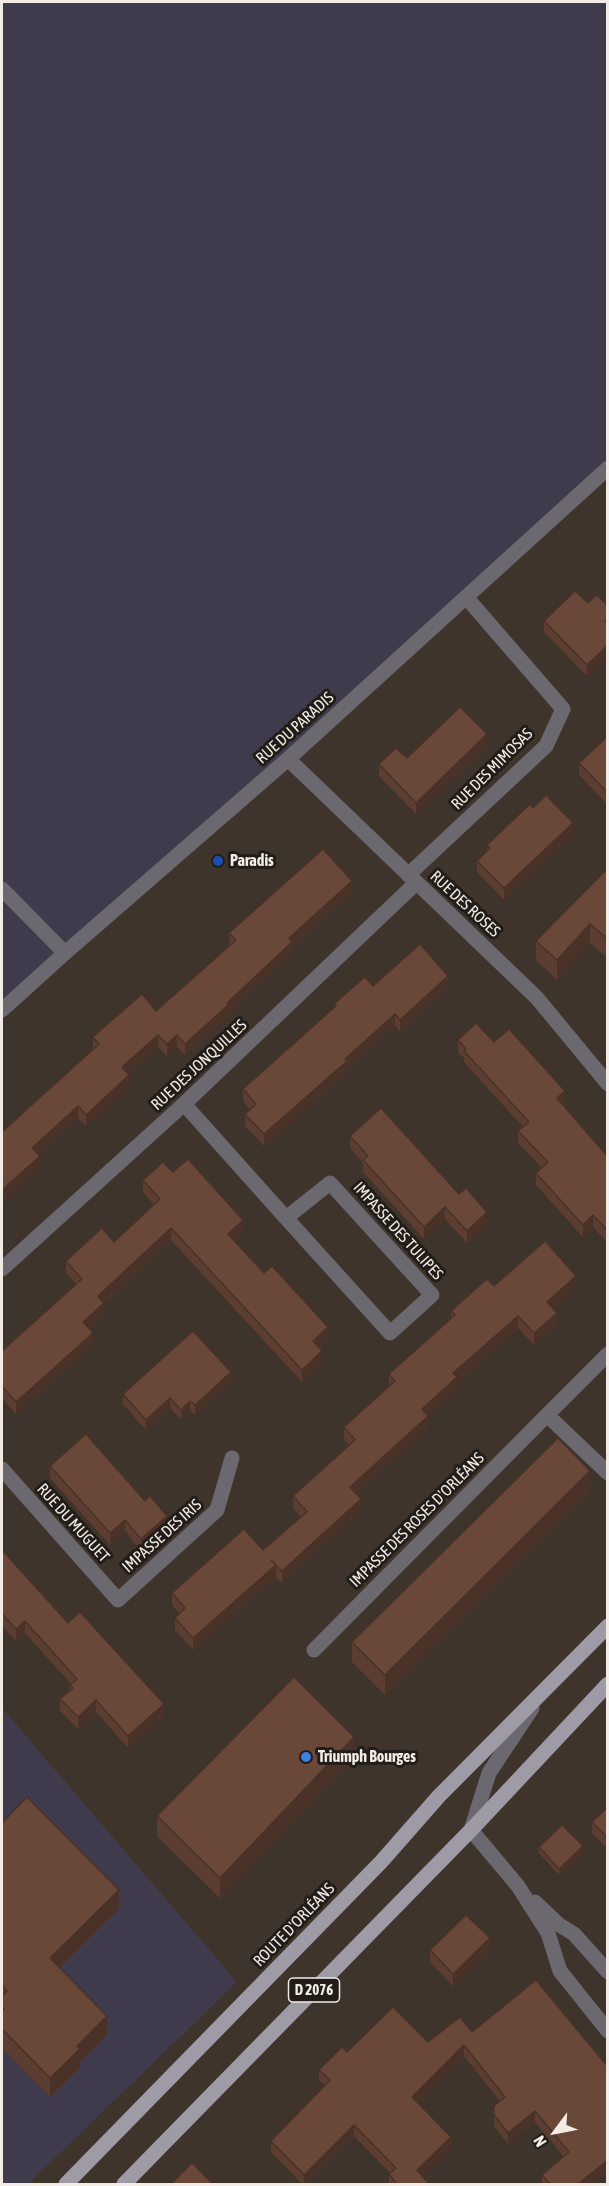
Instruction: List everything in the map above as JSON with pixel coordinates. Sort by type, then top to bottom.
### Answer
[{"type":"main road","name":"ROUTE D'ORLÉANS","points":[[66,2184],[381,1862],[439,1796],[608,1626]]},
{"type":"main road","name":"ROUTE D'ORLÉANS","points":[[124,2184],[471,1830],[608,1684]]},
{"type":"street","name":"RUE DU PARADIS","points":[[2,1010],[64,953],[288,759],[608,468]]},
{"type":"street","name":"RUE DES MIMOSAS","points":[[412,879],[546,746],[563,709],[466,597]]},
{"type":"street","name":"RUE DES ROSES","points":[[288,759],[537,998],[608,1084]]},
{"type":"street","name":"RUE DES JONQUILLES","points":[[2,1269],[184,1104],[412,879]]},
{"type":"street","points":[[2,889],[64,953]]},
{"type":"street","name":"IMPASSE DES TULIPES","points":[[184,1104],[286,1218],[390,1333],[432,1295],[330,1183],[286,1218]]},
{"type":"street","points":[[608,1354],[547,1415],[608,1473]]},
{"type":"street","name":"IMPASSE DES ROSES D'ORLÉANS","points":[[314,1650],[547,1415]]},
{"type":"street","name":"IMPASSE DES IRIS","points":[[118,1600],[217,1510],[232,1458]]},
{"type":"street","name":"RUE DU MUGUET","points":[[2,1469],[118,1600]]},
{"type":"street","name":"ROUTE D'ORLÉANS","points":[[471,1830],[489,1773],[545,1688]]},
{"type":"street","points":[[471,1830],[518,1886],[558,1924],[574,1934],[608,1972]]},
{"type":"street","points":[[518,1886],[548,1933],[560,1971],[608,2031]]},
{"type":"shaded area","points":[[2,2],[607,2],[607,468],[2,1010]]},
{"type":"shaded area","points":[[2,1708],[237,1982],[28,2184],[2,2184]]},
{"type":"building","points":[[575,591],[588,603],[597,595],[608,606],[608,619],[605,621],[608,624],[608,645],[587,665],[544,621]]},
{"type":"building","points":[[460,707],[487,734],[416,803],[379,764],[396,748],[407,758]]},
{"type":"building","points":[[608,736],[608,793],[579,763]]},
{"type":"building","points":[[546,795],[573,823],[504,888],[477,861],[490,848],[487,845],[530,804],[533,808]]},
{"type":"building","points":[[323,849],[352,881],[289,938],[292,942],[185,1044],[177,1035],[167,1044],[158,1035],[122,1067],[129,1075],[86,1115],[78,1106],[32,1148],[40,1156],[2,1190],[2,1132],[99,1044],[93,1037],[142,994],[156,1011],[236,940],[229,933]]},
{"type":"building","points":[[608,868],[608,939],[590,924],[557,960],[536,941]]},
{"type":"building","points":[[420,944],[448,976],[400,1020],[395,1014],[345,1059],[347,1061],[264,1134],[245,1114],[256,1104],[243,1089],[365,977],[373,986]]},
{"type":"building","points":[[476,1023],[494,1042],[509,1029],[565,1091],[557,1098],[608,1157],[608,1231],[593,1215],[583,1225],[536,1173],[548,1162],[518,1131],[529,1122],[464,1051],[466,1049],[458,1040]]},
{"type":"building","points":[[381,1108],[459,1194],[466,1188],[487,1212],[467,1231],[445,1207],[424,1227],[363,1160],[368,1156],[350,1136]]},
{"type":"building","points":[[188,1159],[243,1220],[228,1234],[264,1273],[272,1266],[328,1327],[313,1341],[322,1351],[302,1370],[171,1228],[98,1296],[104,1303],[83,1322],[93,1333],[16,1402],[2,1386],[2,1351],[82,1279],[66,1261],[102,1228],[114,1242],[160,1199],[143,1180],[163,1162],[173,1172]]},
{"type":"building","points":[[545,1241],[576,1276],[547,1302],[557,1313],[534,1333],[518,1316],[453,1373],[457,1377],[422,1409],[428,1416],[350,1487],[361,1499],[282,1571],[276,1565],[193,1638],[175,1618],[185,1608],[172,1593],[244,1529],[263,1550],[307,1512],[293,1496],[355,1440],[344,1427],[395,1381],[389,1374],[455,1315],[451,1311],[487,1279],[494,1286]]},
{"type":"building","points":[[193,1331],[231,1372],[195,1405],[190,1401],[181,1410],[170,1398],[146,1420],[123,1394]]},
{"type":"building","points":[[86,1434],[145,1501],[150,1496],[167,1516],[141,1539],[125,1520],[110,1533],[50,1466]]},
{"type":"building","points":[[558,1438],[590,1471],[385,1675],[352,1642]]},
{"type":"building","points":[[2,1550],[68,1623],[80,1612],[164,1704],[128,1736],[96,1700],[78,1717],[60,1699],[73,1688],[70,1685],[77,1679],[25,1621],[16,1629],[2,1614]]},
{"type":"building","points":[[294,1677],[354,1737],[220,1878],[157,1816]]},
{"type":"building","points":[[27,1797],[119,1890],[50,1958],[107,2016],[77,2046],[80,2049],[50,2078],[2,2029],[4,2009],[2,1996],[7,1991],[2,1985],[2,1823]]},
{"type":"building","points":[[608,1807],[608,1838],[592,1822]]},
{"type":"building","points":[[562,1825],[583,1846],[559,1869],[539,1847]]},
{"type":"building","points":[[466,1915],[490,1938],[453,1974],[430,1950]]},
{"type":"building","points":[[536,1980],[608,2067],[608,2160],[578,2184],[550,2184],[542,2175],[569,2152],[535,2111],[508,2133],[494,2115],[494,2106],[505,2097],[464,2045],[412,2097],[451,2137],[417,2170],[429,2184],[397,2184],[389,2174],[396,2168],[354,2125],[304,2175],[271,2141],[330,2080],[319,2070],[342,2047],[347,2052],[393,2007],[428,2042],[460,2017],[472,2032]]},
{"type":"building","points":[[192,2163],[213,2184],[171,2184]]},
{"type":"place","name":"Paradis","points":[[218,861]]},
{"type":"place","name":"Triumph Bourges","points":[[306,1757]]}]
